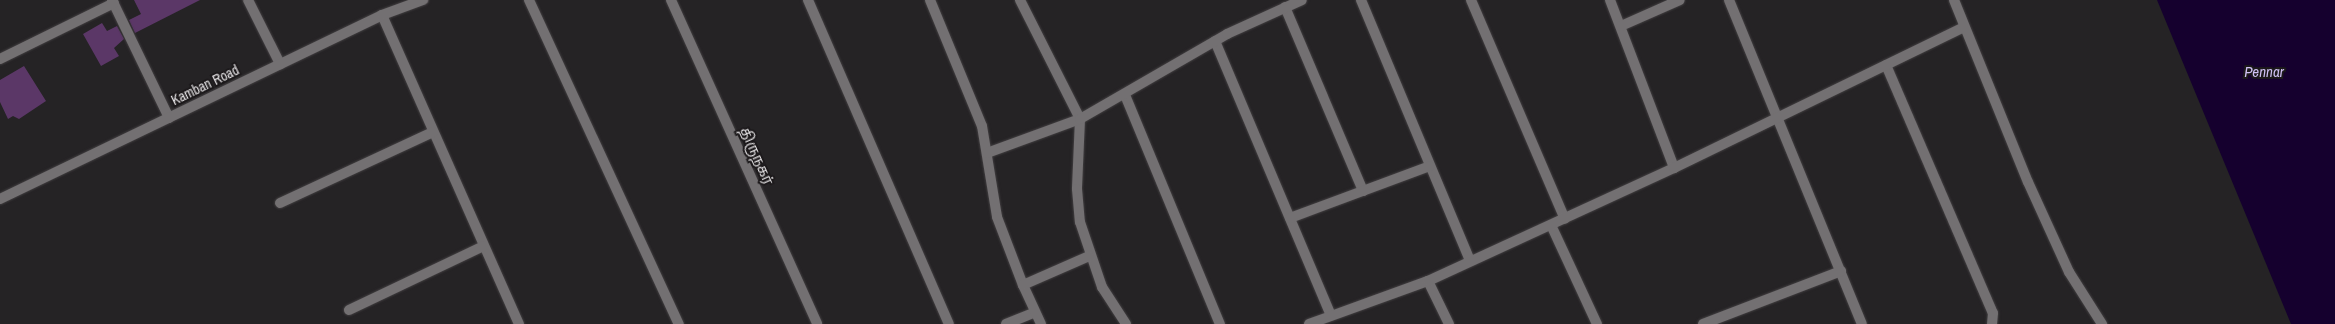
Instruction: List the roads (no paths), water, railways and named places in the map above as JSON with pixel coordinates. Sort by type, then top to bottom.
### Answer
[{"type":"street","points":[[248,0],[280,64]]},
{"type":"street","name":"Kamban Road","points":[[0,199],[382,15],[423,0]]},
{"type":"street","points":[[529,0],[679,324]]},
{"type":"street","name":"திருநகர்","points":[[671,0],[817,324]]},
{"type":"street","points":[[808,0],[949,324]]},
{"type":"street","points":[[930,0],[982,126],[997,217],[1023,285],[1041,324]]},
{"type":"street","points":[[1020,0],[1080,119],[1077,189],[1080,222],[1090,256],[1102,287],[1126,324]]},
{"type":"street","points":[[987,153],[1080,119],[1124,95],[1215,41],[1285,6],[1302,0]]},
{"type":"street","points":[[1361,0],[1470,261]]},
{"type":"street","points":[[1471,0],[1565,219]]},
{"type":"street","points":[[1610,0],[1674,168]]},
{"type":"street","points":[[1621,26],[1680,0]]},
{"type":"street","points":[[1729,0],[1862,324]]},
{"type":"street","points":[[1954,0],[1964,27],[2069,272],[2102,324]]},
{"type":"street","points":[[0,59],[113,2],[169,118]]},
{"type":"street","points":[[1285,6],[1363,190]]},
{"type":"street","points":[[382,15],[519,324]]},
{"type":"street","points":[[1309,324],[1428,281],[1565,219],[1778,118],[1964,27]]},
{"type":"street","points":[[1215,41],[1331,316]]},
{"type":"street","points":[[1886,65],[1992,313],[1992,324]]},
{"type":"street","points":[[1124,95],[1220,324]]},
{"type":"street","points":[[280,203],[433,132]]},
{"type":"street","points":[[1290,218],[1430,166]]},
{"type":"street","points":[[1551,225],[1597,324]]},
{"type":"street","points":[[349,310],[484,246]]},
{"type":"street","points":[[1023,285],[1090,256]]},
{"type":"street","points":[[1703,324],[1840,271]]},
{"type":"street","points":[[1428,281],[1449,324]]},
{"type":"street","points":[[1006,324],[1035,312]]},
{"type":"water","name":"Pennar","points":[[2157,0],[2335,0],[2335,324],[2291,324]]}]
